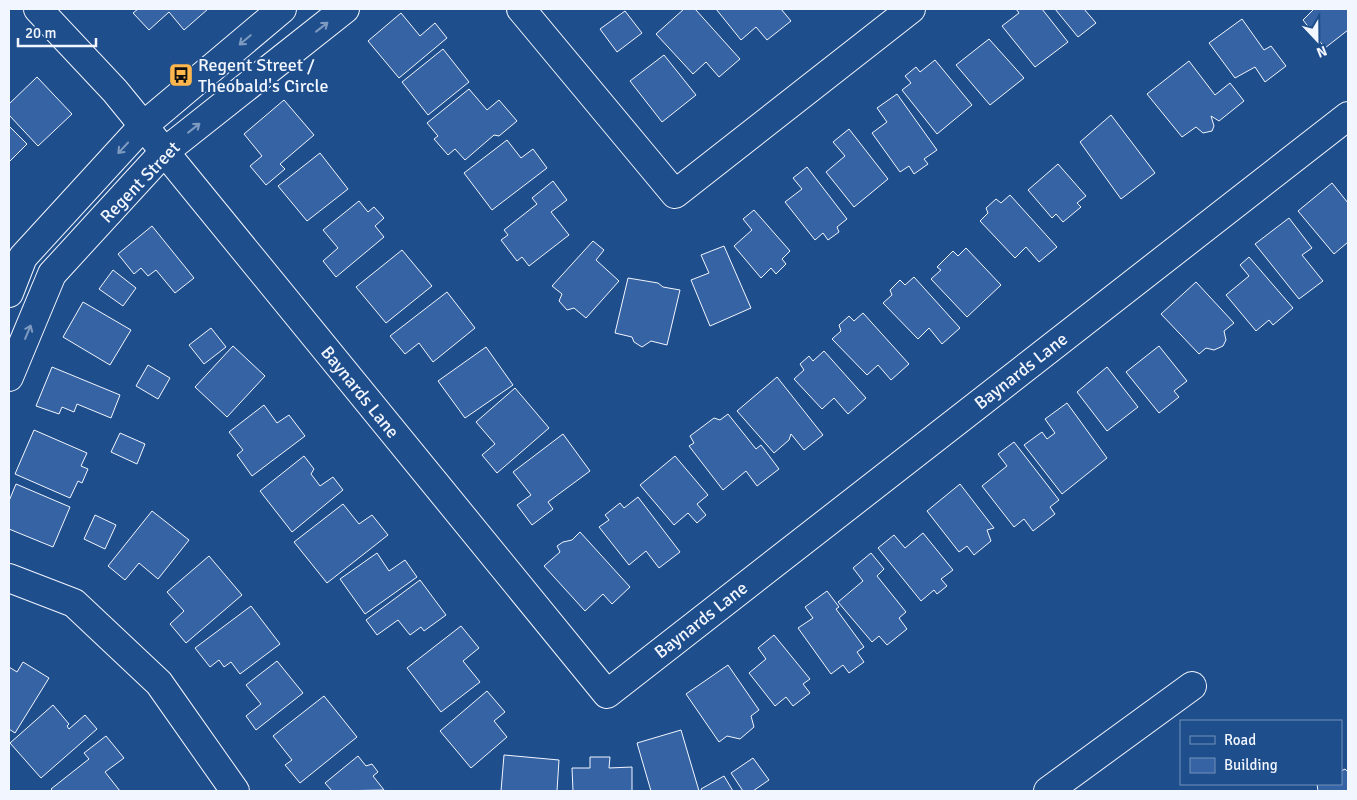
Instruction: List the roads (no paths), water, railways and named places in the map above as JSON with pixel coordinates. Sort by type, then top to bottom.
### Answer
[{"type":"street","points":[[38,9],[143,126],[163,152]]},
{"type":"street","name":"Regent Street","points":[[9,293],[23,257],[143,126],[282,9]]},
{"type":"street","name":"Regent Street","points":[[9,377],[52,274],[163,152],[345,9]]},
{"type":"street","points":[[521,9],[676,194],[911,9]]},
{"type":"street","name":"Baynards Lane","points":[[163,152],[606,694],[1348,116]]},
{"type":"street","points":[[9,578],[74,603],[159,683],[235,791]]},
{"type":"street","points":[[1048,791],[1192,686]]},
{"type":"place","name":"Regent Street / Theobald's Circle","points":[[181,75]]}]
